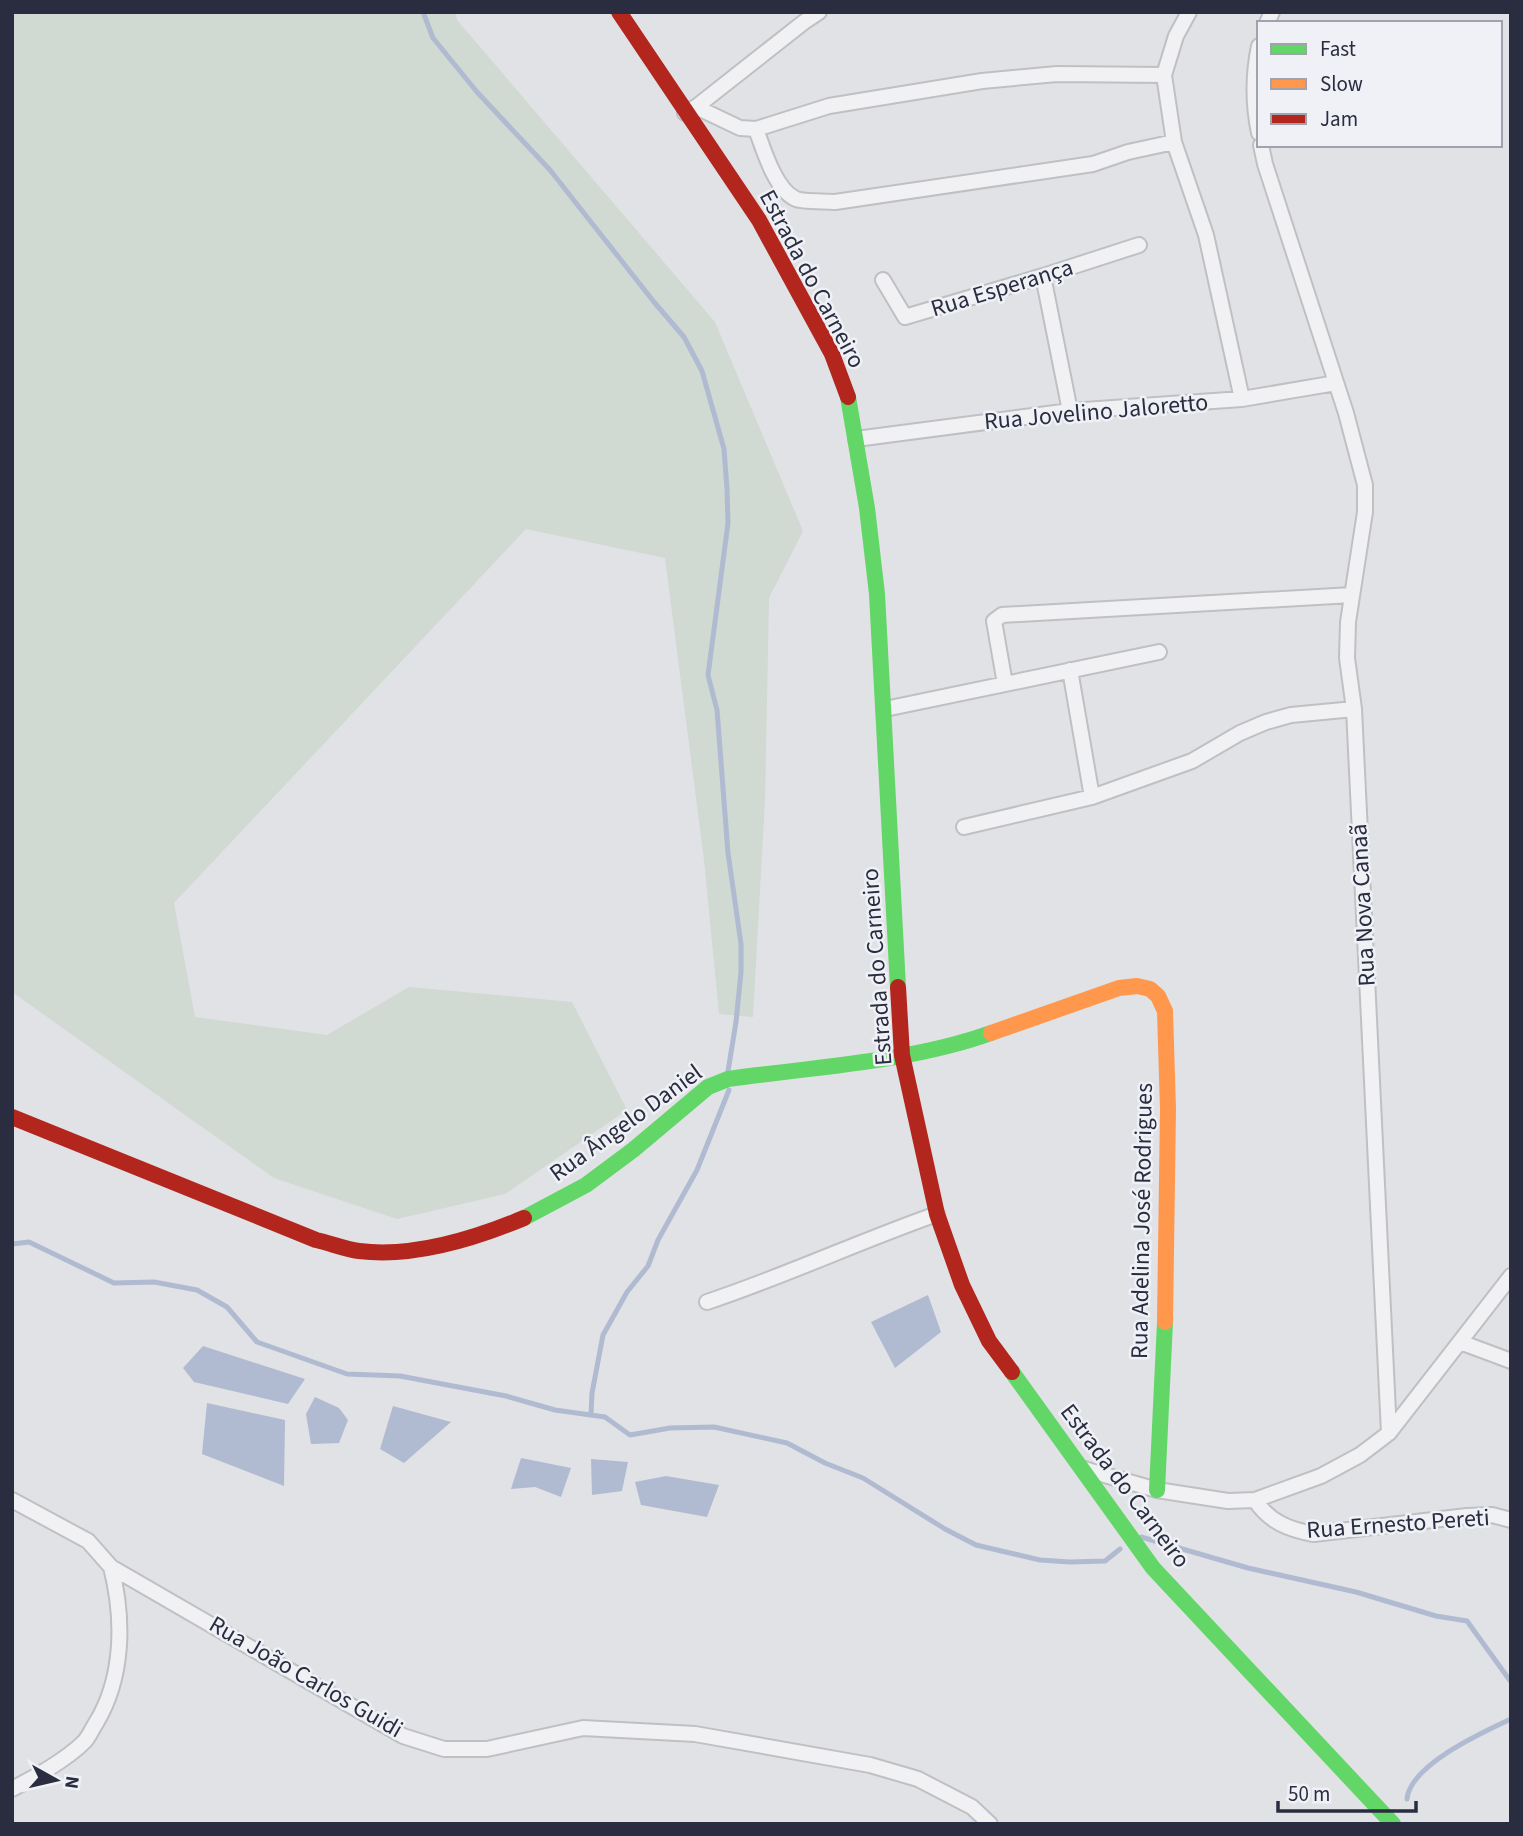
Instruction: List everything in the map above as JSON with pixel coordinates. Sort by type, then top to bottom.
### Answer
[{"type":"street","name":"Estrada do Carneiro","points":[[619,12],[691,110],[759,220],[832,354],[848,396],[877,594],[902,1055],[937,1214],[962,1284],[989,1341],[1153,1568],[1393,1824]]},
{"type":"street","points":[[691,110],[819,12]]},
{"type":"street","points":[[1189,12],[1176,36],[1164,75],[1174,142],[1206,235],[1242,399]]},
{"type":"street","points":[[1257,56],[1254,71],[1257,124]]},
{"type":"street","points":[[691,110],[740,128],[756,129],[828,106],[982,81],[1057,74],[1164,75]]},
{"type":"street","points":[[756,129],[771,169],[787,191],[797,200],[835,202],[1093,164],[1128,152],[1174,142]]},
{"type":"street","name":"Rua Nova Canaã","points":[[1261,147],[1336,383],[1362,470],[1367,498],[1352,594],[1347,649],[1354,709],[1389,1433]]},
{"type":"street","name":"Rua Esperança","points":[[883,280],[905,317],[1139,245]]},
{"type":"street","points":[[1043,276],[1070,411]]},
{"type":"street","name":"Rua Jovelino Jaloretto","points":[[856,439],[1070,411],[1242,399],[1336,383]]},
{"type":"street","points":[[1005,684],[994,621],[1002,615],[1352,594]]},
{"type":"street","points":[[885,709],[1159,652]]},
{"type":"street","points":[[1070,670],[1092,797]]},
{"type":"street","points":[[964,827],[1092,797],[1192,761],[1240,733],[1266,722],[1292,715],[1354,709]]},
{"type":"street","name":"Rua Adelina José Rodrigues","points":[[1119,988],[1137,986],[1150,989],[1166,1011],[1166,1295],[1157,1490]]},
{"type":"street","name":"Rua Ângelo Daniel","points":[[12,1117],[316,1240],[359,1251],[401,1252],[452,1243],[533,1215],[586,1185],[708,1087],[728,1079],[902,1055],[960,1044],[1119,988]]},
{"type":"street","points":[[707,1302],[798,1270],[868,1238],[937,1214]]},
{"type":"street","points":[[1084,1469],[1157,1490],[1228,1501],[1255,1500],[1321,1476],[1360,1455],[1389,1433],[1511,1276]]},
{"type":"street","points":[[1460,1342],[1511,1361]]},
{"type":"street","name":"Rua João Carlos Guidi","points":[[12,1500],[88,1541],[111,1567],[403,1736],[444,1749],[487,1749],[583,1728],[695,1734],[870,1765],[918,1779],[972,1807],[990,1824]]},
{"type":"street","name":"Rua Ernesto Pereti","points":[[1255,1500],[1264,1513],[1277,1522],[1296,1531],[1314,1534],[1467,1516],[1492,1515],[1511,1520]]},
{"type":"street","points":[[12,1790],[36,1777],[85,1741],[107,1706],[117,1665],[120,1623],[111,1567]]},
{"type":"shaded area","points":[[12,12],[455,12],[457,20],[715,322],[803,531],[769,598],[765,800],[753,1017],[719,1014],[704,860],[665,558],[526,529],[174,903],[195,1017],[327,1035],[409,987],[572,1002],[627,1110],[505,1194],[397,1219],[274,1178],[12,992]]},
{"type":"water","points":[[928,1295],[941,1332],[895,1368],[871,1322]]},
{"type":"water","points":[[203,1346],[305,1379],[288,1404],[194,1382],[183,1368]]},
{"type":"water","points":[[315,1397],[339,1408],[348,1420],[339,1443],[311,1444],[306,1414]]},
{"type":"water","points":[[207,1403],[285,1420],[284,1486],[202,1454]]},
{"type":"water","points":[[393,1406],[451,1422],[404,1463],[380,1449]]},
{"type":"water","points":[[521,1458],[571,1468],[561,1497],[535,1487],[511,1489]]},
{"type":"water","points":[[591,1459],[628,1462],[622,1491],[592,1495]]},
{"type":"water","points":[[666,1476],[719,1485],[707,1517],[641,1505],[635,1482]]},
{"type":"waterway","points":[[423,12],[433,38],[477,92],[550,170],[684,337],[702,371],[724,449],[727,489],[728,523],[708,675],[717,710],[728,853],[741,944],[736,1022],[728,1071]]},
{"type":"waterway","points":[[591,1415],[592,1393],[603,1335],[627,1292],[648,1266],[658,1240],[697,1170],[729,1090]]},
{"type":"waterway","points":[[12,1244],[29,1242],[114,1283],[154,1282],[197,1290],[227,1307],[257,1342],[347,1374],[400,1376],[506,1396],[555,1410],[605,1417],[630,1435],[670,1428],[714,1427],[787,1443],[825,1463],[863,1478],[976,1545],[1040,1560],[1070,1562],[1105,1561],[1120,1549]]},
{"type":"waterway","points":[[1141,1537],[1248,1568],[1356,1592],[1436,1616],[1467,1621],[1511,1682]]},
{"type":"waterway","points":[[1407,1799],[1411,1786],[1434,1762],[1467,1741],[1511,1719]]},
{"type":"traffic: fast","points":[[848,397],[867,508],[877,594],[898,987]]},
{"type":"traffic: fast","points":[[524,1218],[586,1185],[633,1150],[708,1087],[728,1079],[895,1057],[928,1051],[991,1033]]},
{"type":"traffic: fast","points":[[1157,1490],[1165,1322]]},
{"type":"traffic: fast","points":[[1012,1372],[1153,1568],[1393,1824]]},
{"type":"traffic: slow","points":[[991,1033],[1119,988],[1137,986],[1150,989],[1158,996],[1165,1011],[1168,1109],[1165,1322]]},
{"type":"traffic: jam","points":[[619,12],[759,220],[832,354],[848,397]]},
{"type":"traffic: jam","points":[[898,987],[902,1055],[937,1214],[962,1285],[989,1341],[1012,1372]]},
{"type":"traffic: jam","points":[[12,1117],[316,1240],[353,1250],[401,1252],[422,1249],[464,1240],[524,1218]]}]
